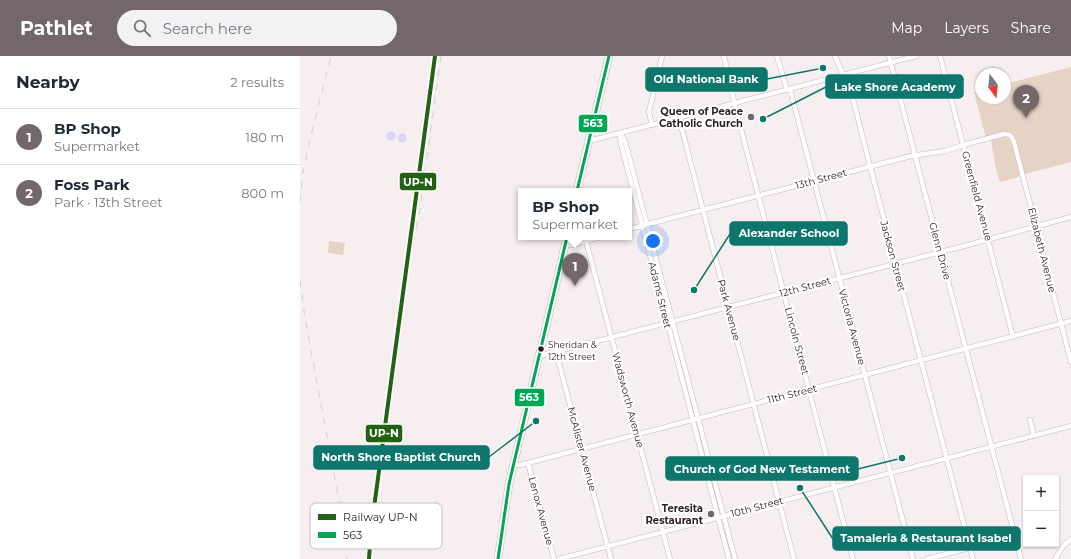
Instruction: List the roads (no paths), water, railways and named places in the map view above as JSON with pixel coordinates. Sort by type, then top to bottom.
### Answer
[{"type":"highway","points":[[578,188],[609,56]]},
{"type":"highway","points":[[498,559],[513,465],[566,240]]},
{"type":"street","points":[[652,125],[649,112],[662,56]]},
{"type":"street","name":"Lincoln Street","points":[[724,56],[734,103],[853,559]]},
{"type":"street","name":"Victoria Avenue","points":[[777,56],[814,181],[913,559]]},
{"type":"street","name":"Jackson Street","points":[[835,56],[850,89],[854,102],[973,559]]},
{"type":"street","name":"Glenn Drive","points":[[889,56],[1021,559]]},
{"type":"street","points":[[589,141],[916,56]]},
{"type":"street","name":"Greenfield Avenue","points":[[940,56],[1013,337]]},
{"type":"street","name":"Park Avenue","points":[[679,118],[794,559]]},
{"type":"street","name":"Adams Street","points":[[620,133],[625,141],[645,225],[721,517],[729,559]]},
{"type":"street","name":"13th Street","points":[[632,228],[915,155],[937,153],[1004,134],[1010,135],[1013,138]]},
{"type":"street","name":"Elizabeth Avenue","points":[[1013,138],[1071,362]]},
{"type":"street","name":"12th Street","points":[[539,355],[543,356],[1071,217]]},
{"type":"street","points":[[566,240],[572,244],[590,240]]},
{"type":"street","name":"Wadsworth Avenue","points":[[586,241],[670,559]]},
{"type":"street","name":"11th Street","points":[[513,465],[520,465],[696,420],[1071,321]]},
{"type":"street","name":"McAlister Avenue","points":[[556,352],[610,559]]},
{"type":"street","points":[[1030,420],[1034,436]]},
{"type":"street","name":"10th Street","points":[[559,559],[1071,426]]},
{"type":"street","name":"Lenox Avenue","points":[[528,463],[554,559]]},
{"type":"street","name":"Adams Street","points":[[721,517],[735,559]]},
{"type":"street","points":[[927,559],[1015,536]]},
{"type":"street","points":[[1056,559],[1064,545],[1071,539]]},
{"type":"railway","points":[[300,202],[303,173],[310,139],[331,56]]},
{"type":"railway","points":[[410,256],[419,216],[441,56]]},
{"type":"railway","points":[[300,280],[305,318],[339,503]]},
{"type":"railway","points":[[346,549],[347,559]]},
{"type":"rail line","name":"UP-N","points":[[375,503],[435,56]]},
{"type":"rail line","name":"UP-N","points":[[369,559],[370,549]]},
{"type":"place","name":"Old National Bank","points":[[823,68]]},
{"type":"place","name":"Queen of Peace Catholic Church","points":[[751,117]]},
{"type":"place","name":"Foss Park","points":[[1026,118]]},
{"type":"place","name":"Lake Shore Academy","points":[[763,119]]},
{"type":"place","name":"BP Shop","points":[[575,286]]},
{"type":"place","name":"Alexander School","points":[[694,290]]},
{"type":"place","name":"Sheridan & 12th Street","points":[[541,349]]},
{"type":"place","name":"North Shore Baptist Church","points":[[536,421]]},
{"type":"place","name":"Church of God New Testament","points":[[902,458]]},
{"type":"place","name":"Tamaleria & Restaurant Isabel","points":[[800,488]]},
{"type":"place","name":"Teresita Restaurant","points":[[711,514]]}]
